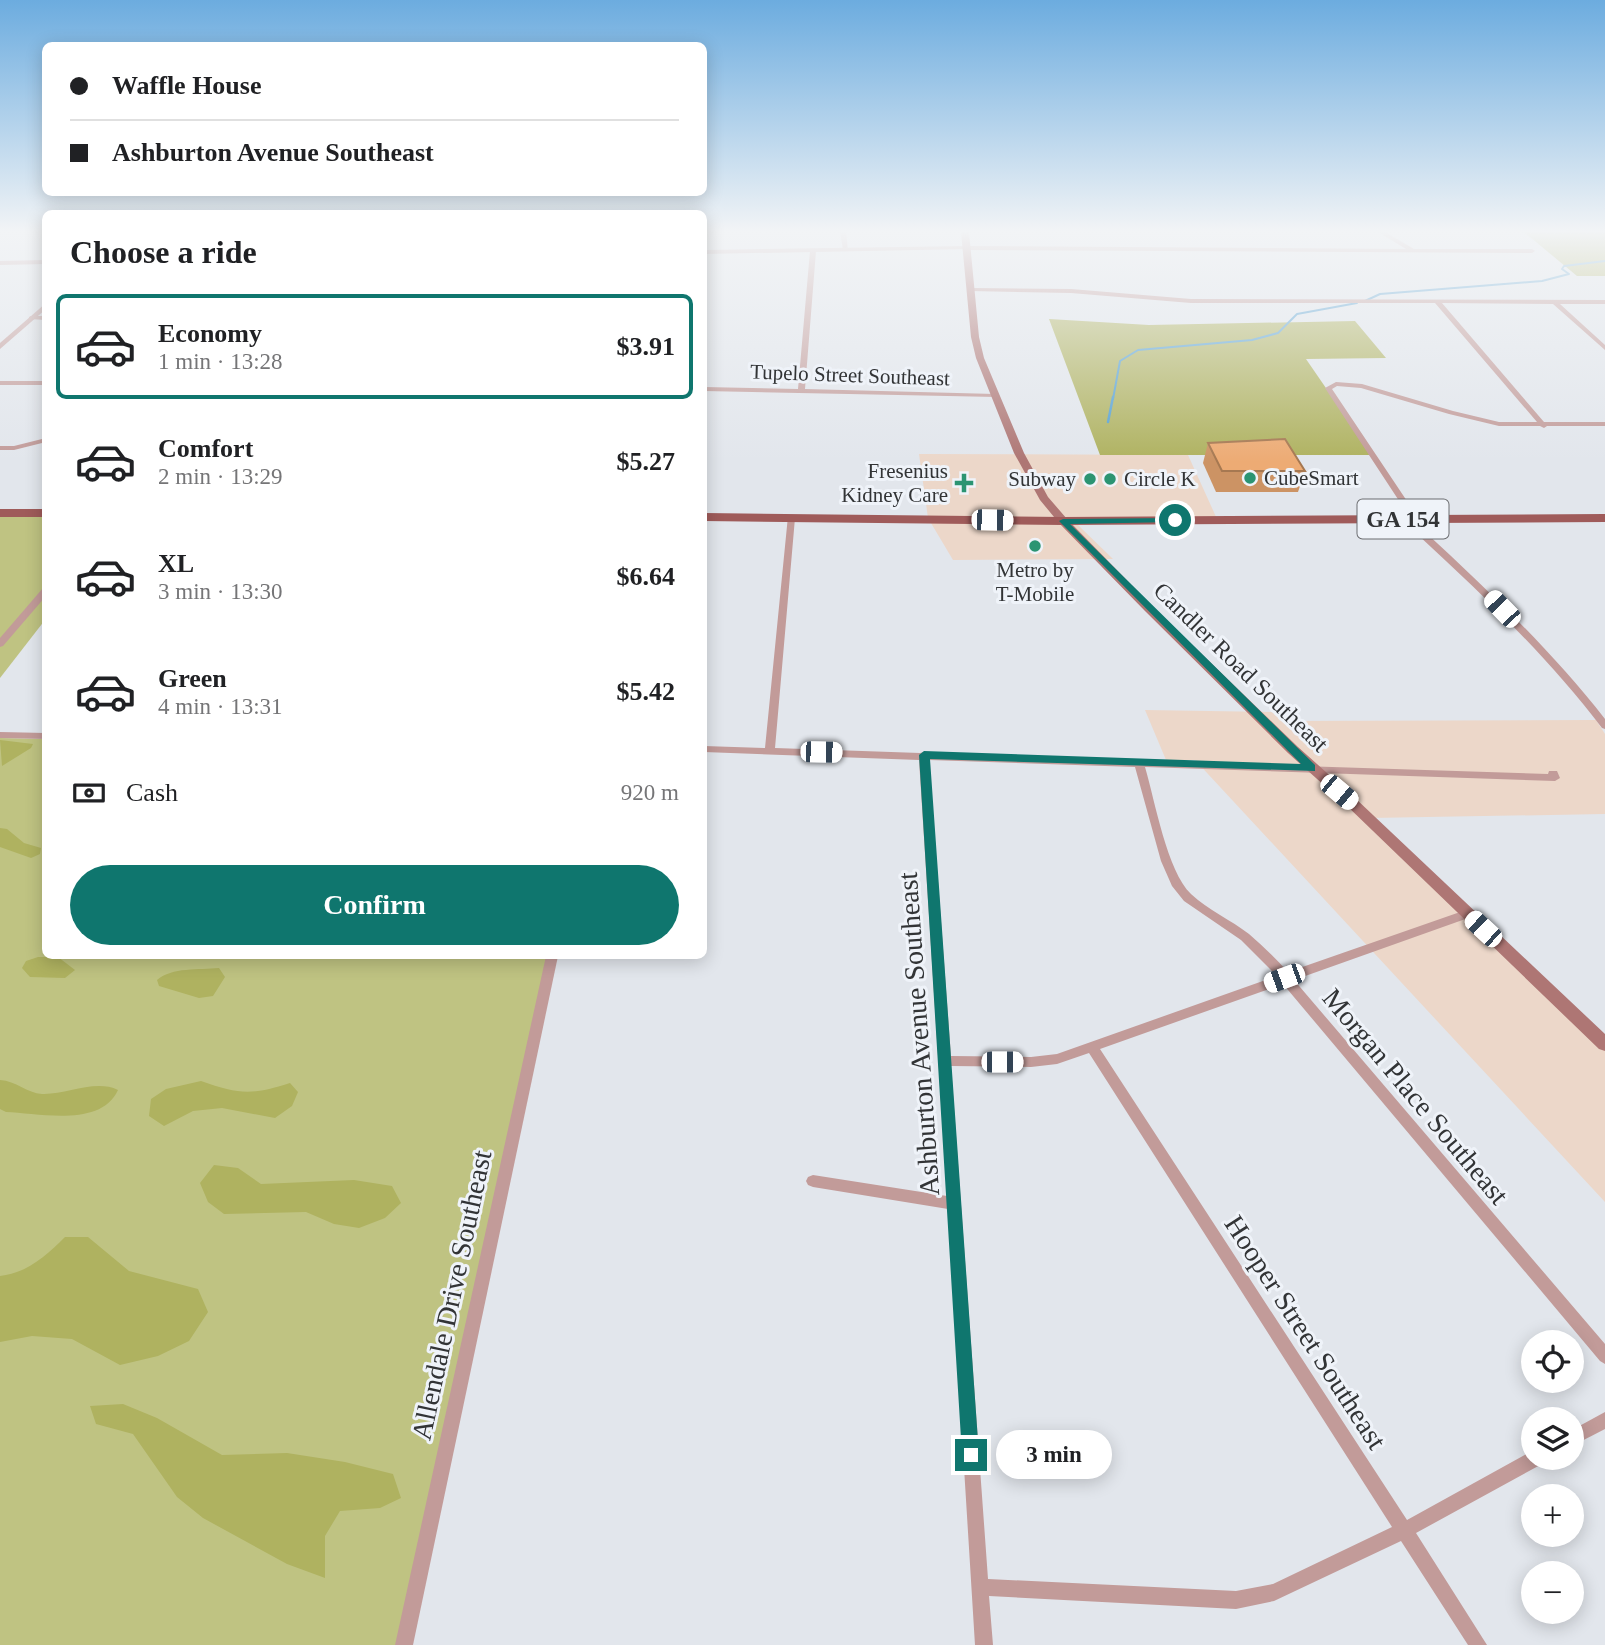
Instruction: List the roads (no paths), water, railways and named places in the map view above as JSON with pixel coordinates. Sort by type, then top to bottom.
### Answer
[{"type":"main road","name":"Candler Road Southeast","points":[[973,309],[975,337],[995,397],[1019,453],[1044,498],[1063,521],[1311,768],[1350,801],[1605,1044]]},
{"type":"main road","points":[[0,513],[42,513]]},
{"type":"main road","name":"GA 154","points":[[707,517],[1063,521],[1605,518]]},
{"type":"street","points":[[801,391],[808,309]]},
{"type":"street","points":[[1443,309],[1544,426]]},
{"type":"street","points":[[1562,309],[1605,348]]},
{"type":"street","points":[[0,346],[38,314]]},
{"type":"street","points":[[0,383],[42,383]]},
{"type":"street","points":[[1605,424],[1544,426],[1484,422],[1353,384],[1336,384],[1328,388],[1415,519],[1420,531],[1484,591],[1572,681],[1605,726]]},
{"type":"street","name":"Tupelo Street Southeast","points":[[707,389],[995,397]]},
{"type":"street","points":[[0,448],[13,448],[42,441]]},
{"type":"street","points":[[770,751],[791,517]]},
{"type":"street","points":[[0,644],[42,595]]},
{"type":"street","points":[[0,735],[42,736]]},
{"type":"street","points":[[707,749],[1555,778],[1553,773]]},
{"type":"street","name":"Ashburton Avenue Southeast","points":[[924,755],[984,1645]]},
{"type":"street","name":"Morgan Place Southeast","points":[[1139,762],[1166,861],[1176,883],[1188,898],[1206,913],[1257,947],[1605,1356]]},
{"type":"street","points":[[944,1061],[1031,1062],[1058,1059],[1467,914]]},
{"type":"street","name":"Allendale Drive Southeast","points":[[404,1645],[551,959]]},
{"type":"street","name":"Hooper Street Southeast","points":[[1092,1047],[1478,1645]]},
{"type":"street","points":[[813,1181],[953,1203]]},
{"type":"street","points":[[1584,1431],[1605,1420]]},
{"type":"street","points":[[980,1587],[1236,1600],[1274,1592],[1403,1531],[1521,1466]]},
{"type":"waterway","points":[[1113,399],[1120,361],[1138,350],[1252,340],[1278,333],[1297,314],[1326,309]]},
{"type":"waterway","points":[[1108,422],[1113,397]]},
{"type":"place","name":"CubeSmart","points":[[1250,478]]},
{"type":"place","name":"Subway","points":[[1090,479]]},
{"type":"place","name":"Circle K","points":[[1110,479]]},
{"type":"place","name":"Fresenius Kidney Care","points":[[964,483]]},
{"type":"place","name":"Metro by T-Mobile","points":[[1035,546]]}]
